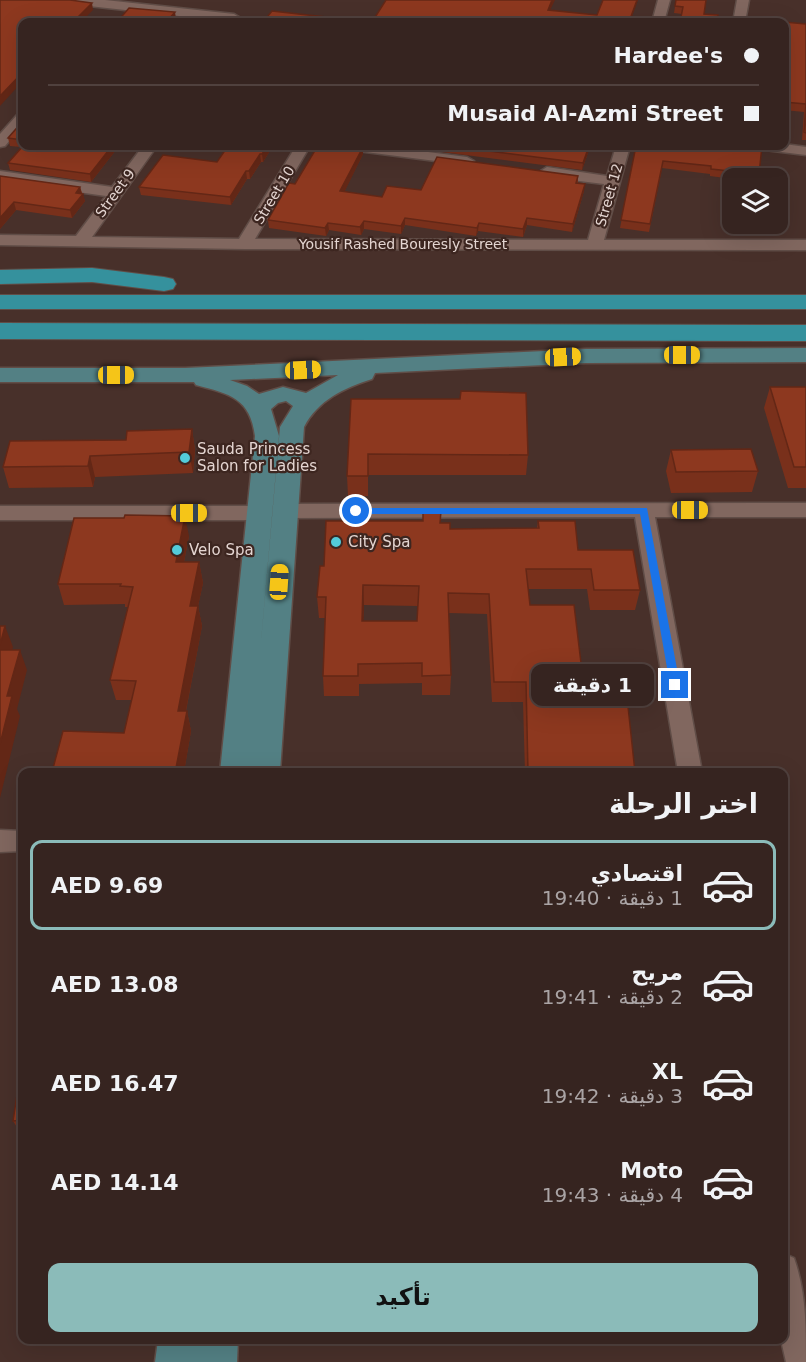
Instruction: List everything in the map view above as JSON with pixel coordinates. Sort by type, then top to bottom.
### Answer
[{"type":"highway","points":[[0,277],[92,275],[309,302]]},
{"type":"highway","points":[[0,302],[806,302]]},
{"type":"highway","points":[[0,332],[806,333]]},
{"type":"main road","points":[[0,375],[185,375],[586,356],[806,355]]},
{"type":"main road","points":[[236,768],[272,512],[292,427],[297,415],[318,394],[341,382],[398,366]]},
{"type":"main road","points":[[185,375],[239,391],[260,407],[266,423],[272,512],[265,768]]},
{"type":"main road","points":[[260,407],[268,398],[283,394],[298,398],[305,406]]},
{"type":"main road","points":[[176,1362],[178,1344]]},
{"type":"main road","points":[[216,1362],[218,1344]]},
{"type":"street","points":[[71,0],[122,10],[234,18]]},
{"type":"street","points":[[659,18],[664,0]]},
{"type":"street","points":[[740,18],[743,0]]},
{"type":"street","points":[[0,143],[18,123]]},
{"type":"street","points":[[789,149],[806,151]]},
{"type":"street","name":"Street 9","points":[[81,241],[114,192],[147,150]]},
{"type":"street","name":"Street 10","points":[[244,244],[301,150]]},
{"type":"street","points":[[421,150],[456,152],[487,164]]},
{"type":"street","name":"Street 12","points":[[595,244],[622,150]]},
{"type":"street","points":[[532,170],[612,181]]},
{"type":"street","points":[[0,176],[114,192]]},
{"type":"street","name":"Yousif Rashed Bouresly Street","points":[[0,240],[244,244],[806,245]]},
{"type":"street","points":[[0,513],[806,510]]},
{"type":"street","points":[[644,511],[689,768]]},
{"type":"street","points":[[0,841],[18,841]]},
{"type":"street","points":[[788,1293],[802,1362]]},
{"type":"building","points":[[0,0],[70,0],[92,3],[77,18],[18,18],[18,77],[0,96]]},
{"type":"building","points":[[386,0],[552,0],[548,10],[597,15],[603,0],[637,0],[630,18],[375,18]]},
{"type":"building","points":[[676,0],[706,0],[704,14],[718,15],[718,18],[681,18],[683,7],[675,6]]},
{"type":"building","points":[[129,8],[175,12],[170,18],[120,18]]},
{"type":"building","points":[[272,11],[334,18],[266,18]]},
{"type":"building","points":[[789,22],[806,24],[806,104],[789,102]]},
{"type":"building","points":[[806,104],[806,133],[804,132]]},
{"type":"building","points":[[18,127],[18,139],[8,138]]},
{"type":"building","points":[[19,150],[109,150],[90,174],[8,163]]},
{"type":"building","points":[[225,150],[265,150],[249,171],[246,171],[230,197],[139,187],[163,155],[217,162]]},
{"type":"building","points":[[315,150],[361,150],[340,191],[382,197],[387,186],[421,190],[437,157],[578,176],[576,183],[585,184],[573,224],[527,218],[523,229],[479,223],[477,228],[405,218],[401,226],[364,221],[360,227],[328,223],[325,228],[268,220],[289,183],[295,184]]},
{"type":"building","points":[[481,150],[588,150],[583,163]]},
{"type":"building","points":[[635,150],[762,150],[760,168],[722,168],[722,170],[711,169],[711,166],[663,161],[650,224],[621,220]]},
{"type":"building","points":[[0,176],[80,187],[76,193],[83,194],[70,210],[14,202],[0,218]]},
{"type":"building","points":[[770,387],[806,387],[806,467],[794,467]]},
{"type":"building","points":[[461,391],[526,393],[528,455],[368,454],[368,476],[347,476],[351,399],[460,399]]},
{"type":"building","points":[[192,429],[189,452],[90,456],[88,466],[3,467],[10,441],[126,440],[127,431]]},
{"type":"building","points":[[751,449],[758,471],[676,472],[671,450]]},
{"type":"building","points":[[423,511],[441,511],[440,523],[450,523],[450,529],[539,528],[538,521],[575,521],[578,550],[633,550],[640,590],[594,590],[591,569],[526,569],[530,605],[574,605],[585,696],[627,697],[635,768],[528,768],[526,682],[494,682],[489,594],[448,593],[451,675],[422,676],[422,663],[358,664],[358,676],[323,676],[326,597],[317,597],[320,566],[324,566],[326,521],[423,521]],"holes":[[[363,585],[419,586],[417,621],[362,621]]]},
{"type":"building","points":[[125,515],[185,516],[176,562],[199,562],[190,606],[198,606],[178,711],[187,711],[176,768],[53,768],[63,731],[124,733],[136,681],[110,680],[133,587],[120,586],[121,584],[58,584],[74,518],[124,518]]},
{"type":"building","points":[[0,626],[5,626],[0,645]]},
{"type":"building","points":[[0,650],[20,650],[7,696],[12,696],[0,744]]},
{"type":"building","points":[[18,1089],[18,1120],[13,1121]]},
{"type":"place","name":"Sauda Princess Salon for Ladies","points":[[185,458]]},
{"type":"place","name":"City Spa","points":[[336,542]]},
{"type":"place","name":"Velo Spa","points":[[177,550]]},
{"type":"route","points":[[356,511],[644,511],[675,685]]}]
